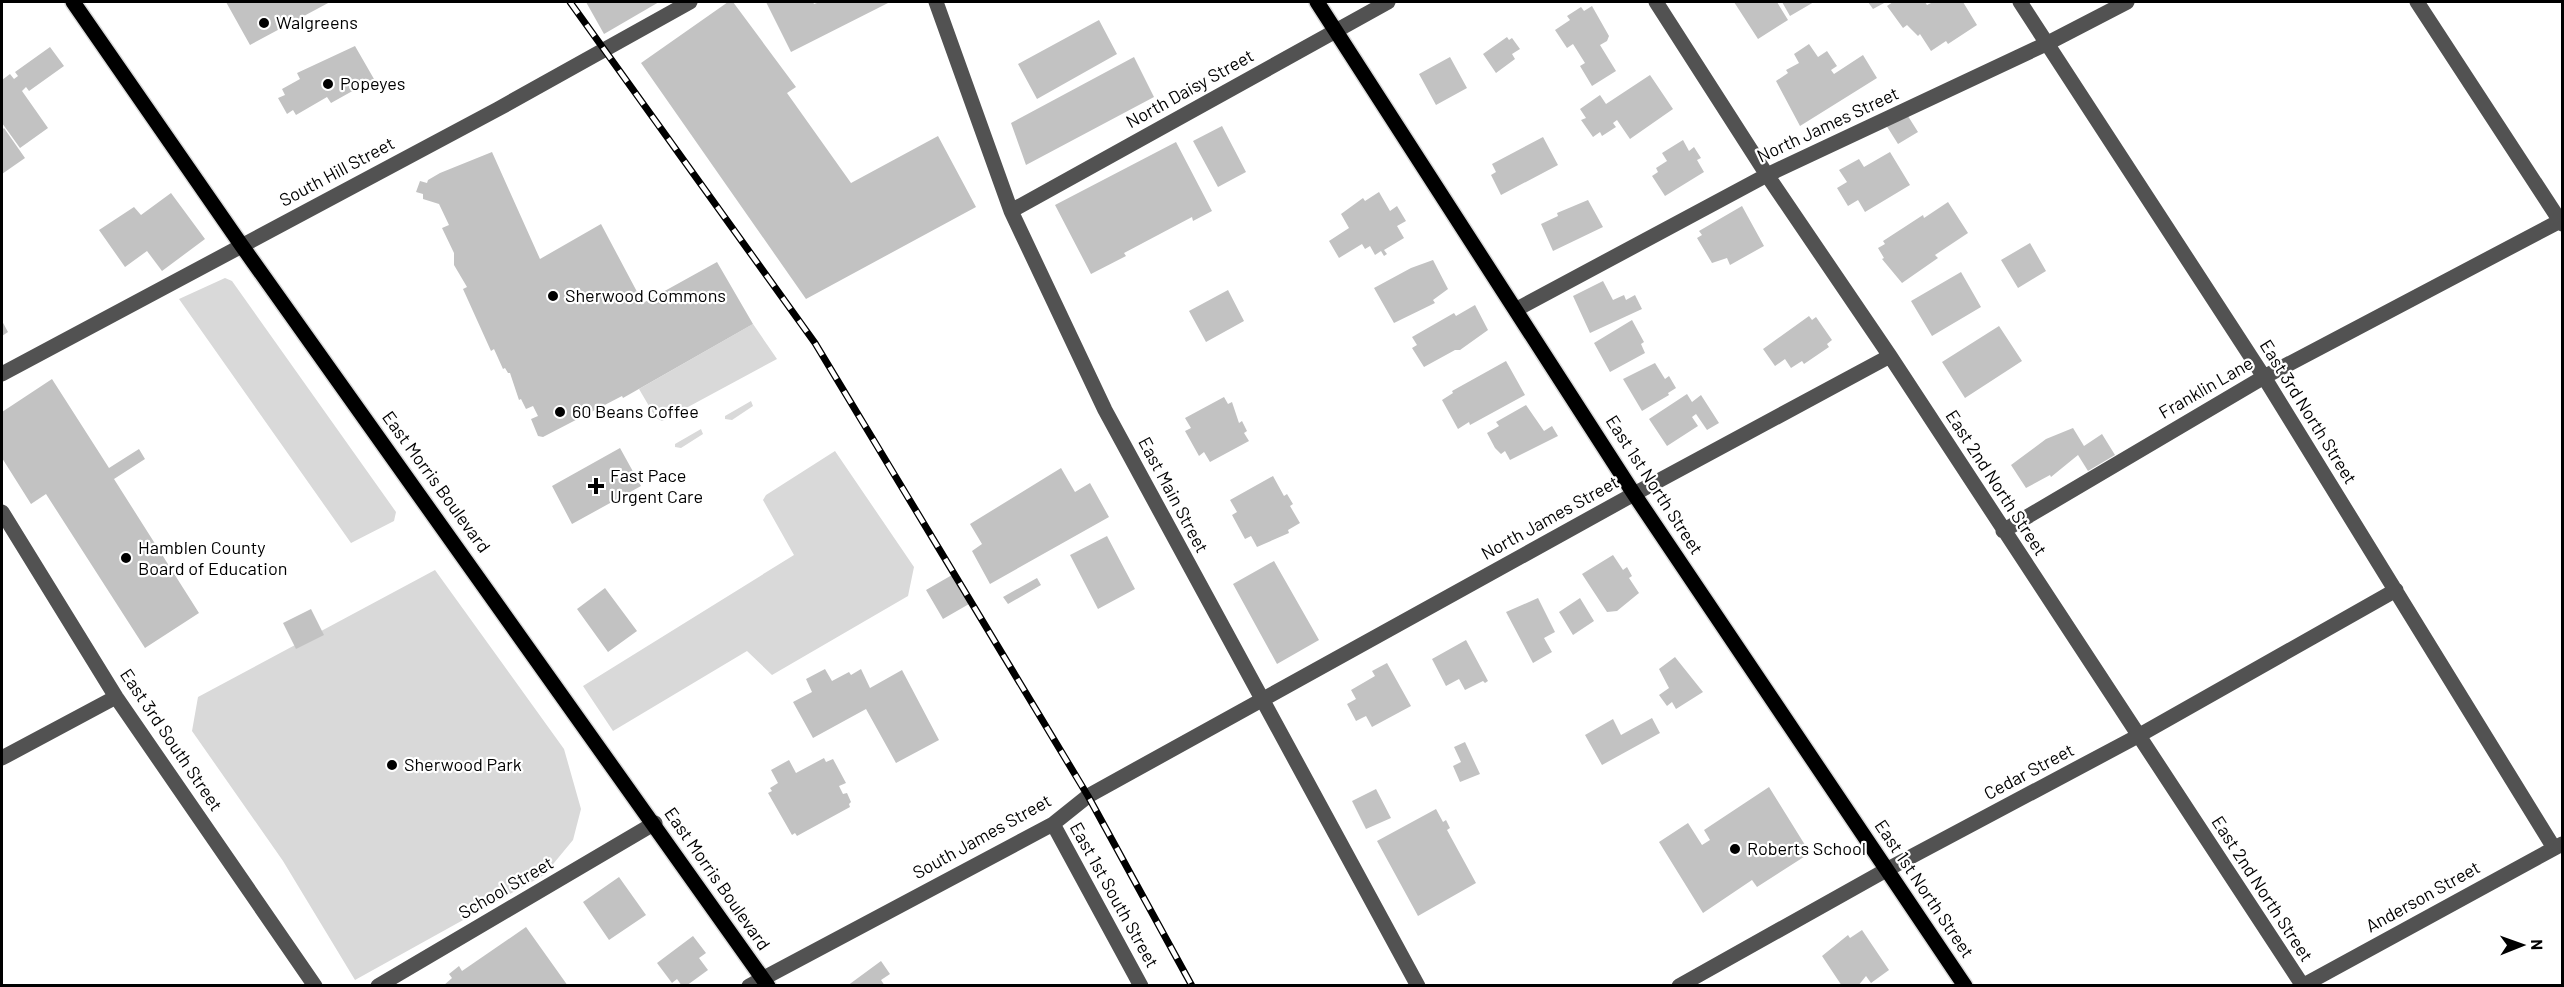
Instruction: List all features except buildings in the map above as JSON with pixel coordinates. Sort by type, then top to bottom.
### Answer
[{"type":"main road","name":"East Morris Boulevard","points":[[73,2],[243,246],[655,823],[760,983]]},
{"type":"main road","name":"East 1st North Street","points":[[1317,2],[1635,494],[1965,986]]},
{"type":"street","name":"South Hill Street","points":[[2,374],[498,109],[690,2]]},
{"type":"street","name":"East Main Street","points":[[936,2],[1011,211],[1105,410],[1418,986]]},
{"type":"street","name":"North Daisy Street","points":[[1011,211],[1388,2]]},
{"type":"street","name":"East 2nd North Street","points":[[1656,2],[1767,175],[1890,356],[2303,985]]},
{"type":"street","name":"East 3rd North Street","points":[[2020,2],[2264,377],[2558,846]]},
{"type":"street","name":"North James Street","points":[[1517,309],[1767,175],[2046,44],[2127,2]]},
{"type":"street","points":[[2417,2],[2561,223]]},
{"type":"street","name":"Franklin Lane","points":[[2003,531],[2264,377],[2561,223]]},
{"type":"street","name":"North James Street","points":[[1261,700],[1890,356]]},
{"type":"street","name":"East 3rd South Street","points":[[2,512],[116,697],[315,986]]},
{"type":"street","name":"Cedar Street","points":[[1679,986],[1887,869],[2138,736],[2396,590]]},
{"type":"street","points":[[2,758],[116,697]]},
{"type":"street","name":"South James Street","points":[[760,983],[1053,824],[1088,796],[1261,700]]},
{"type":"street","name":"School Street","points":[[378,986],[655,823]]},
{"type":"street","name":"East 1st South Street","points":[[1053,824],[1141,986]]},
{"type":"street","name":"Anderson Street","points":[[2303,985],[2558,846]]},
{"type":"shaded area","points":[[225,278],[232,281],[396,512],[394,521],[351,543],[179,299]]},
{"type":"shaded area","points":[[753,324],[777,359],[662,421],[656,418],[639,389]]},
{"type":"shaded area","points":[[751,401],[753,406],[732,420],[725,419],[725,416]]},
{"type":"shaded area","points":[[701,429],[703,434],[681,448],[675,447],[675,444]]},
{"type":"shaded area","points":[[835,451],[914,567],[908,596],[772,675],[747,651],[613,731],[583,686],[794,555],[763,500],[766,495]]},
{"type":"shaded area","name":"Sherwood Park","points":[[435,570],[564,749],[581,809],[573,840],[544,875],[355,980],[283,861],[192,731],[198,697]]},
{"type":"railway","points":[[570,2],[815,343],[1088,796],[1192,986]]},
{"type":"place","name":"Walgreens","points":[[264,23]]},
{"type":"place","name":"Popeyes","points":[[328,84]]},
{"type":"place","name":"Sherwood Commons","points":[[553,296]]},
{"type":"place","name":"60 Beans Coffee","points":[[560,412]]},
{"type":"place","name":"Fast Pace Urgent Care","points":[[596,486]]},
{"type":"place","name":"Hamblen County Board of Education","points":[[126,558]]},
{"type":"place","name":"Sherwood Park","points":[[392,765]]},
{"type":"place","name":"Roberts School","points":[[1735,849]]}]
